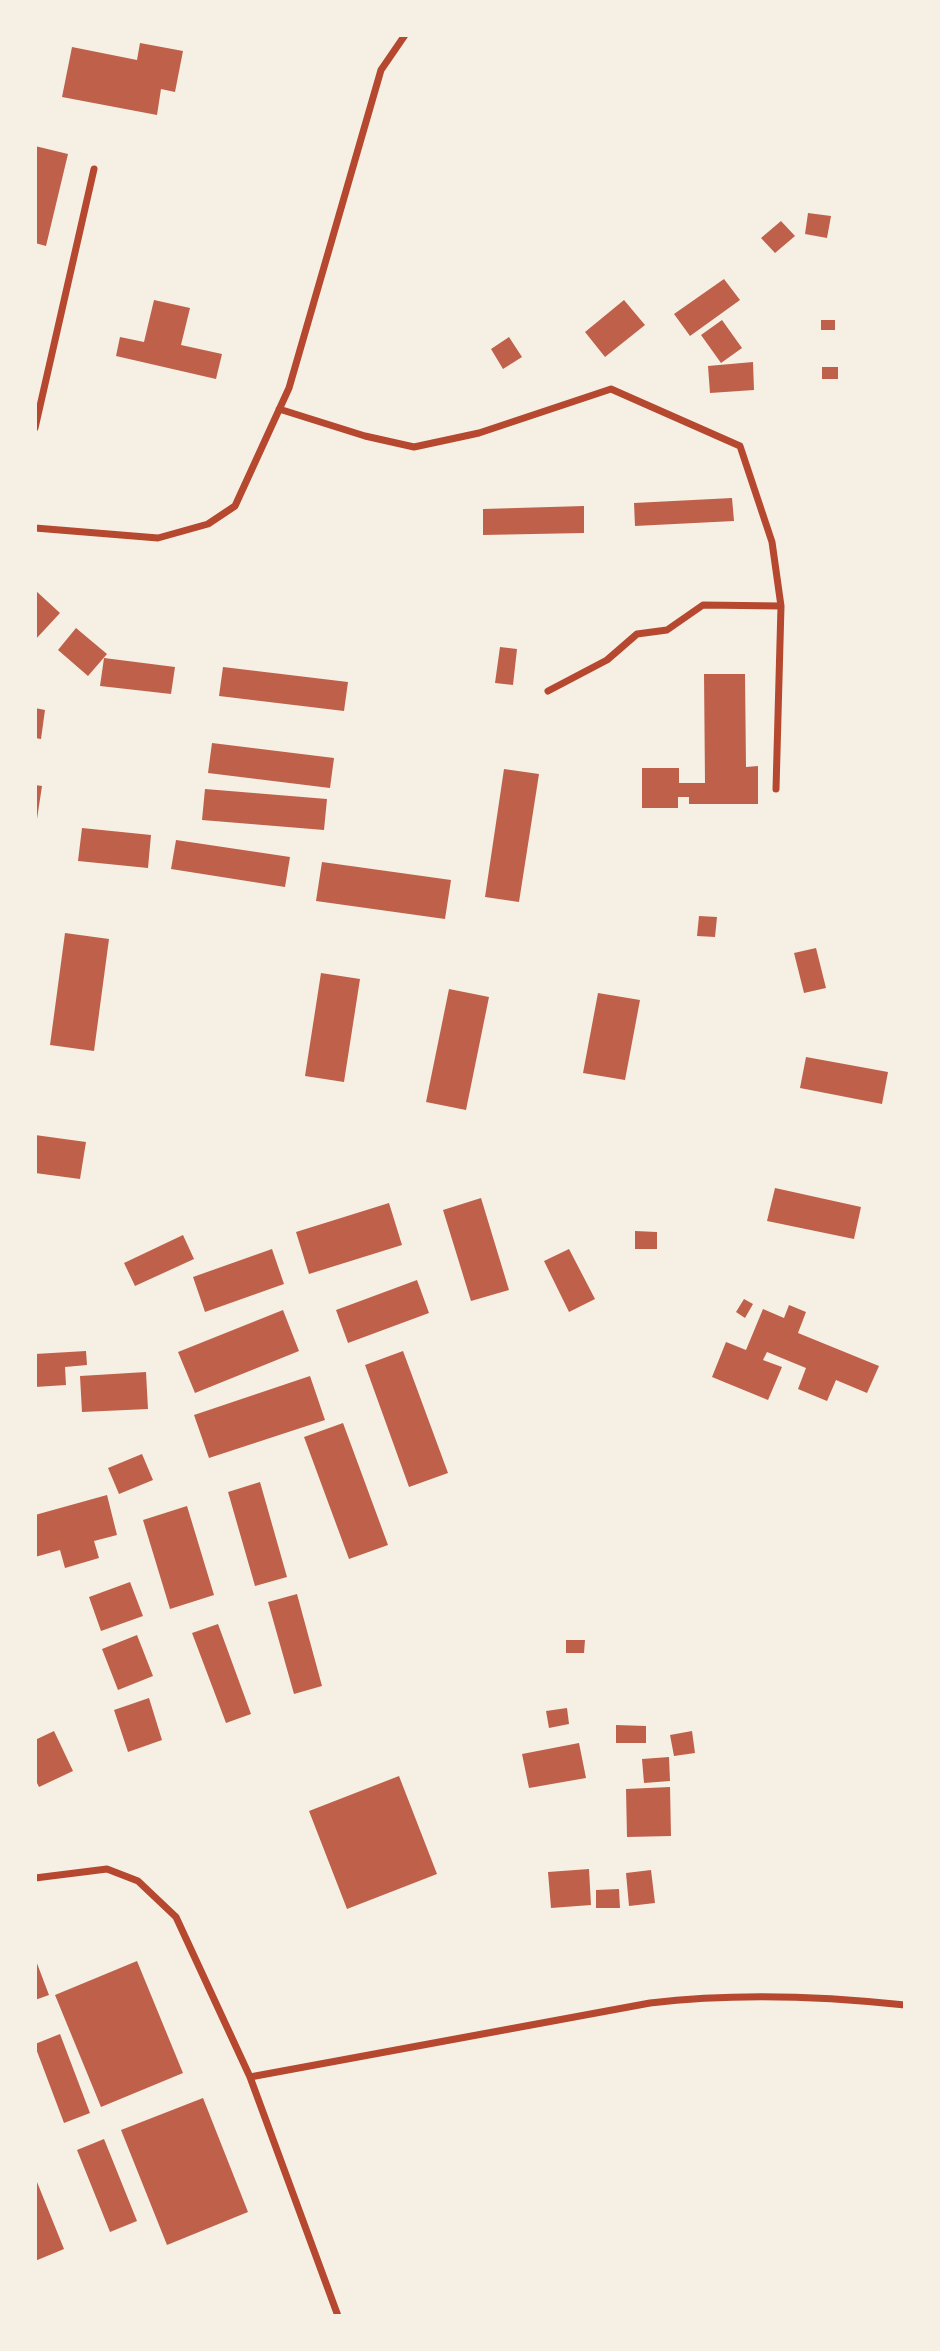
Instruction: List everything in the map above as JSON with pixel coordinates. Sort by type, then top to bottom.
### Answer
[{"type":"street","points":[[35,528],[158,538],[208,524],[235,506],[289,388],[381,70],[405,35]]},
{"type":"street","points":[[35,428],[94,169]]},
{"type":"street","points":[[279,409],[365,436],[414,447],[479,433],[611,389],[740,446],[772,542],[780,606],[776,789]]},
{"type":"street","points":[[548,691],[607,660],[637,634],[667,630],[703,605],[780,606]]},
{"type":"street","points":[[35,1878],[107,1869],[138,1881],[176,1917],[250,2077],[338,2316]]},
{"type":"street","points":[[250,2077],[650,2003],[703,1996],[866,2001],[905,2005]]},
{"type":"building","points":[[140,43],[183,51],[175,92],[161,89],[157,115],[62,97],[72,47],[137,60]]},
{"type":"building","points":[[35,146],[68,154],[46,246],[35,243]]},
{"type":"building","points":[[808,213],[831,216],[827,238],[805,234]]},
{"type":"building","points":[[781,221],[795,236],[775,253],[761,238]]},
{"type":"building","points":[[724,279],[740,300],[690,336],[674,314]]},
{"type":"building","points":[[154,300],[190,308],[181,345],[222,354],[216,379],[116,356],[120,337],[144,342]]},
{"type":"building","points":[[624,300],[645,325],[605,357],[585,332]]},
{"type":"building","points":[[722,320],[742,348],[721,363],[701,335]]},
{"type":"building","points":[[821,320],[835,320],[835,330],[821,330]]},
{"type":"building","points":[[509,337],[522,357],[503,369],[491,349]]},
{"type":"building","points":[[753,362],[754,390],[710,393],[708,366]]},
{"type":"building","points":[[822,367],[838,367],[838,379],[822,379]]},
{"type":"building","points":[[732,498],[734,521],[635,526],[634,503]]},
{"type":"building","points":[[584,506],[584,533],[483,535],[483,509]]},
{"type":"building","points":[[35,590],[60,613],[35,640]]},
{"type":"building","points":[[76,628],[107,654],[88,676],[58,650]]},
{"type":"building","points":[[500,647],[517,649],[513,685],[495,683]]},
{"type":"building","points":[[104,658],[175,667],[171,694],[100,686]]},
{"type":"building","points":[[223,667],[348,682],[344,711],[219,696]]},
{"type":"building","points":[[704,674],[745,674],[746,767],[758,766],[758,804],[689,804],[689,797],[678,797],[678,808],[642,808],[642,768],[679,768],[679,783],[705,783]]},
{"type":"building","points":[[35,708],[45,710],[41,739],[35,738]]},
{"type":"building","points":[[212,743],[334,758],[330,788],[208,773]]},
{"type":"building","points":[[504,769],[539,774],[519,902],[485,897]]},
{"type":"building","points":[[35,785],[42,786],[37,819],[35,818]]},
{"type":"building","points":[[205,789],[327,799],[324,830],[202,820]]},
{"type":"building","points":[[82,828],[151,835],[148,868],[78,861]]},
{"type":"building","points":[[176,840],[290,857],[285,887],[171,869]]},
{"type":"building","points":[[322,862],[451,880],[445,919],[316,901]]},
{"type":"building","points":[[699,916],[717,917],[715,937],[697,936]]},
{"type":"building","points":[[65,933],[109,939],[94,1051],[50,1045]]},
{"type":"building","points":[[816,948],[826,988],[804,993],[794,953]]},
{"type":"building","points":[[321,973],[360,979],[344,1082],[305,1076]]},
{"type":"building","points":[[449,989],[489,997],[466,1110],[426,1102]]},
{"type":"building","points":[[598,993],[640,1000],[625,1080],[583,1073]]},
{"type":"building","points":[[806,1057],[888,1072],[882,1104],[800,1088]]},
{"type":"building","points":[[35,1135],[86,1142],[80,1179],[35,1173]]},
{"type":"building","points":[[775,1188],[861,1207],[854,1239],[767,1221]]},
{"type":"building","points":[[481,1198],[509,1290],[471,1301],[443,1210]]},
{"type":"building","points":[[389,1203],[402,1245],[309,1274],[296,1232]]},
{"type":"building","points":[[635,1231],[657,1232],[657,1249],[635,1249]]},
{"type":"building","points":[[183,1235],[194,1259],[135,1286],[124,1263]]},
{"type":"building","points":[[272,1249],[284,1284],[205,1312],[193,1277]]},
{"type":"building","points":[[569,1249],[595,1299],[569,1312],[544,1261]]},
{"type":"building","points":[[417,1280],[429,1313],[348,1343],[336,1310]]},
{"type":"building","points":[[744,1299],[753,1304],[745,1318],[736,1312]]},
{"type":"building","points":[[789,1305],[806,1312],[798,1333],[879,1366],[867,1393],[836,1380],[827,1401],[798,1389],[806,1368],[767,1352],[763,1360],[782,1367],[768,1400],[712,1377],[726,1342],[746,1350],[763,1309],[784,1318]]},
{"type":"building","points":[[283,1310],[299,1351],[195,1393],[178,1352]]},
{"type":"building","points":[[86,1351],[87,1365],[65,1367],[66,1385],[35,1387],[35,1354]]},
{"type":"building","points":[[403,1351],[448,1473],[409,1487],[365,1365]]},
{"type":"building","points":[[146,1372],[148,1409],[82,1412],[80,1376]]},
{"type":"building","points":[[310,1376],[325,1420],[209,1458],[194,1415]]},
{"type":"building","points":[[343,1423],[388,1545],[349,1559],[304,1437]]},
{"type":"building","points":[[142,1454],[153,1480],[119,1494],[108,1468]]},
{"type":"building","points":[[260,1482],[287,1577],[255,1586],[228,1492]]},
{"type":"building","points":[[107,1495],[117,1535],[94,1541],[99,1558],[65,1568],[60,1550],[35,1557],[35,1515]]},
{"type":"building","points":[[187,1506],[214,1595],[170,1609],[143,1520]]},
{"type":"building","points":[[130,1582],[143,1616],[101,1631],[89,1597]]},
{"type":"building","points":[[297,1594],[322,1686],[294,1694],[268,1602]]},
{"type":"building","points":[[218,1624],[251,1714],[226,1723],[192,1633]]},
{"type":"building","points":[[137,1635],[153,1676],[118,1690],[102,1649]]},
{"type":"building","points":[[566,1640],[585,1640],[584,1653],[566,1653]]},
{"type":"building","points":[[149,1698],[162,1740],[128,1752],[114,1710]]},
{"type":"building","points":[[567,1708],[569,1724],[549,1728],[546,1711]]},
{"type":"building","points":[[616,1725],[646,1726],[646,1743],[616,1743]]},
{"type":"building","points":[[54,1731],[73,1771],[39,1787],[35,1779],[35,1740]]},
{"type":"building","points":[[692,1731],[695,1753],[674,1756],[670,1735]]},
{"type":"building","points":[[579,1743],[586,1778],[529,1788],[522,1754]]},
{"type":"building","points":[[669,1757],[670,1781],[644,1783],[642,1759]]},
{"type":"building","points":[[399,1776],[437,1874],[347,1909],[309,1811]]},
{"type":"building","points":[[670,1787],[671,1836],[627,1837],[626,1789]]},
{"type":"building","points":[[589,1869],[591,1905],[551,1908],[548,1872]]},
{"type":"building","points":[[651,1870],[655,1903],[629,1906],[626,1873]]},
{"type":"building","points":[[619,1889],[620,1908],[596,1908],[596,1890]]},
{"type":"building","points":[[35,1958],[49,1995],[35,2000]]},
{"type":"building","points":[[137,1961],[183,2073],[101,2107],[55,1995]]},
{"type":"building","points":[[60,2034],[90,2113],[64,2123],[35,2046]]},
{"type":"building","points":[[203,2098],[248,2212],[167,2245],[121,2130]]},
{"type":"building","points":[[104,2139],[137,2221],[110,2232],[77,2150]]},
{"type":"building","points":[[35,2177],[64,2249],[35,2261]]}]
